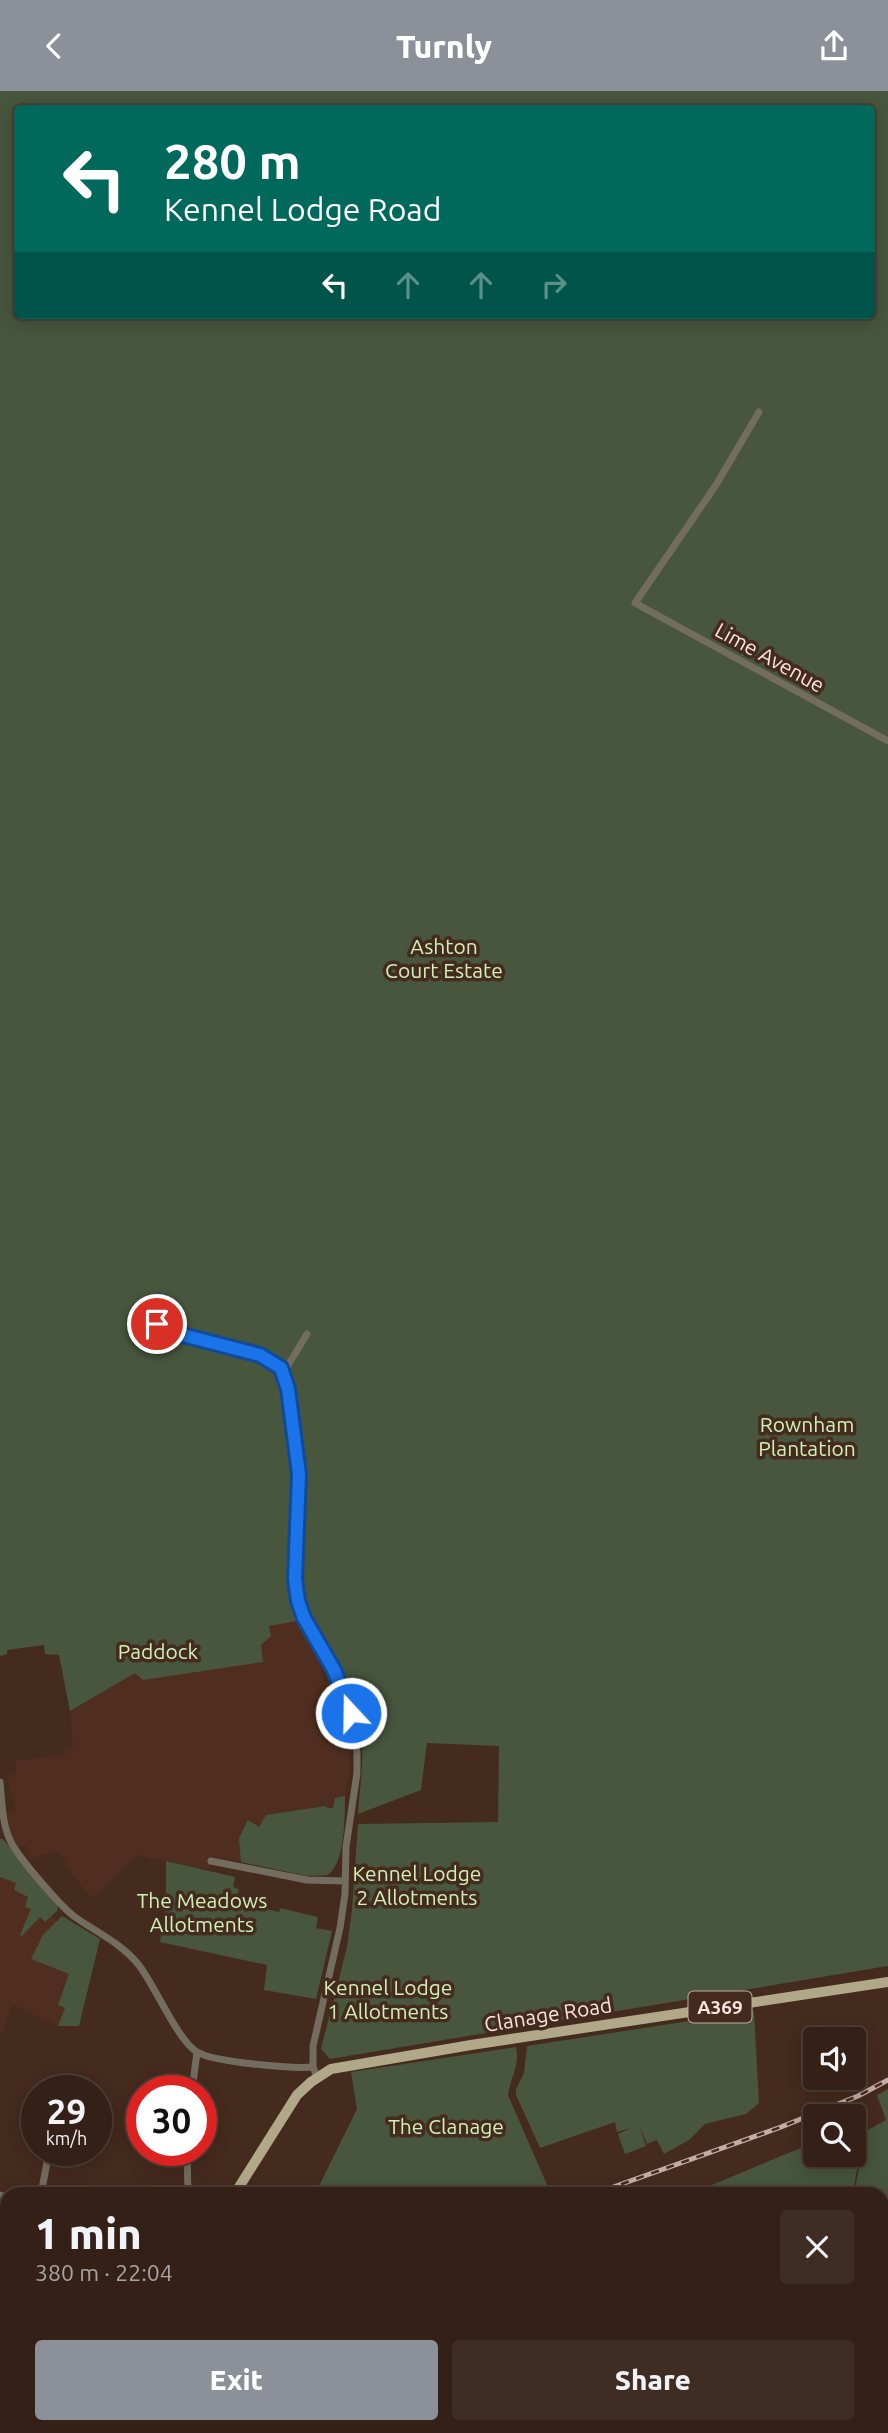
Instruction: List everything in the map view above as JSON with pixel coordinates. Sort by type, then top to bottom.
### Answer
[{"type":"main road","name":"Clanage Road","points":[[239,2187],[297,2095],[315,2072],[471,2045],[888,1982]]},
{"type":"street","name":"Lime Avenue","points":[[759,412],[716,485],[635,603],[888,741]]},
{"type":"street","points":[[157,1324],[167,1331],[260,1355],[281,1368],[286,1377]]},
{"type":"street","points":[[0,1782],[7,1832],[14,1847],[65,1909],[120,1946],[135,1960],[179,2030],[197,2052],[243,2062],[315,2072],[313,2046],[339,1939],[346,1847],[357,1773],[355,1738],[344,1691],[304,1618],[295,1579],[299,1474],[286,1377],[287,1367],[307,1335]]},
{"type":"street","points":[[211,1861],[307,1880],[345,1881]]},
{"type":"street","points":[[194,2075],[197,2052]]},
{"type":"street","points":[[42,2187],[46,2166]]},
{"type":"street","points":[[187,2166],[188,2187]]},
{"type":"shaded area","points":[[301,1618],[297,1620],[324,1667],[324,1682],[331,1682],[338,1696],[344,1715],[349,1751],[344,1820],[338,1862],[332,1872],[324,1877],[307,1876],[213,1856],[209,1870],[137,1855],[93,1899],[73,1876],[59,1851],[29,1859],[26,1845],[17,1847],[15,1840],[12,1841],[7,1813],[16,1810],[7,1776],[16,1774],[15,1761],[65,1755],[64,1749],[73,1748],[70,1711],[135,1672],[128,1646]]},
{"type":"shaded area","points":[[0,1839],[3,1839],[58,1906],[52,1915],[57,1921],[62,1916],[100,1939],[79,2026],[58,2026],[13,2005],[0,2036]]},
{"type":"green space","name":"Ashton Court Estate","points":[[0,91],[888,91],[888,1966],[330,2059],[321,2049],[347,1947],[358,1824],[498,1822],[499,1746],[427,1743],[421,1790],[358,1814],[362,1755],[361,1732],[355,1705],[303,1601],[294,1603],[301,1618],[297,1621],[269,1626],[271,1636],[261,1645],[263,1662],[143,1680],[135,1673],[70,1711],[59,1655],[45,1654],[44,1645],[7,1650],[7,1654],[0,1656]]},
{"type":"green space","points":[[345,1796],[341,1850],[334,1869],[328,1875],[307,1876],[241,1862],[239,1838],[248,1820],[259,1827],[266,1815],[326,1806],[333,1808],[335,1798]]},
{"type":"green space","points":[[0,1839],[3,1839],[58,1906],[57,1911],[45,1922],[40,1917],[22,1936],[20,1935],[31,1909],[25,1907],[28,1897],[14,1890],[16,1883],[0,1877]]},
{"type":"green space","name":"The Meadows Allotments","points":[[166,1861],[235,1877],[233,1887],[239,1889],[237,1898],[255,1903],[255,1906],[279,1912],[280,1908],[318,1917],[316,1928],[332,1931],[316,1999],[264,1990],[267,1965],[160,1942],[166,1903]]},
{"type":"green space","points":[[62,1916],[100,1939],[79,2026],[58,2026],[65,2008],[58,2005],[69,1974],[31,1959],[43,1935]]},
{"type":"green space","points":[[754,2011],[759,2103],[746,2114],[705,2124],[689,2140],[664,2154],[657,2140],[647,2144],[639,2125],[646,2146],[625,2154],[618,2134],[631,2128],[617,2132],[615,2122],[540,2148],[516,2095],[524,2073],[527,2046]]},
{"type":"green space","name":"The Clanage","points":[[516,2047],[516,2066],[508,2095],[548,2187],[318,2187],[357,2109],[351,2072]]},
{"type":"green space","points":[[888,2089],[888,2187],[855,2187],[859,2167],[866,2167],[866,2131],[886,2120],[877,2095]]},
{"type":"green space","points":[[803,2147],[803,2167],[857,2167],[854,2187],[707,2187]]},
{"type":"railway","points":[[613,2187],[781,2127],[858,2096],[888,2080]]},
{"type":"route","points":[[157,1324],[167,1331],[260,1355],[281,1368],[286,1377],[299,1474],[295,1579],[298,1601],[304,1618],[344,1691],[351,1713]]},
{"type":"park label","name":"Rownham Plantation","points":[[807,1436]]},
{"type":"park label","name":"Paddock","points":[[158,1651]]},
{"type":"park label","name":"Kennel Lodge 2 Allotments","points":[[417,1885]]},
{"type":"park label","name":"Kennel Lodge 1 Allotments","points":[[388,1999]]}]
